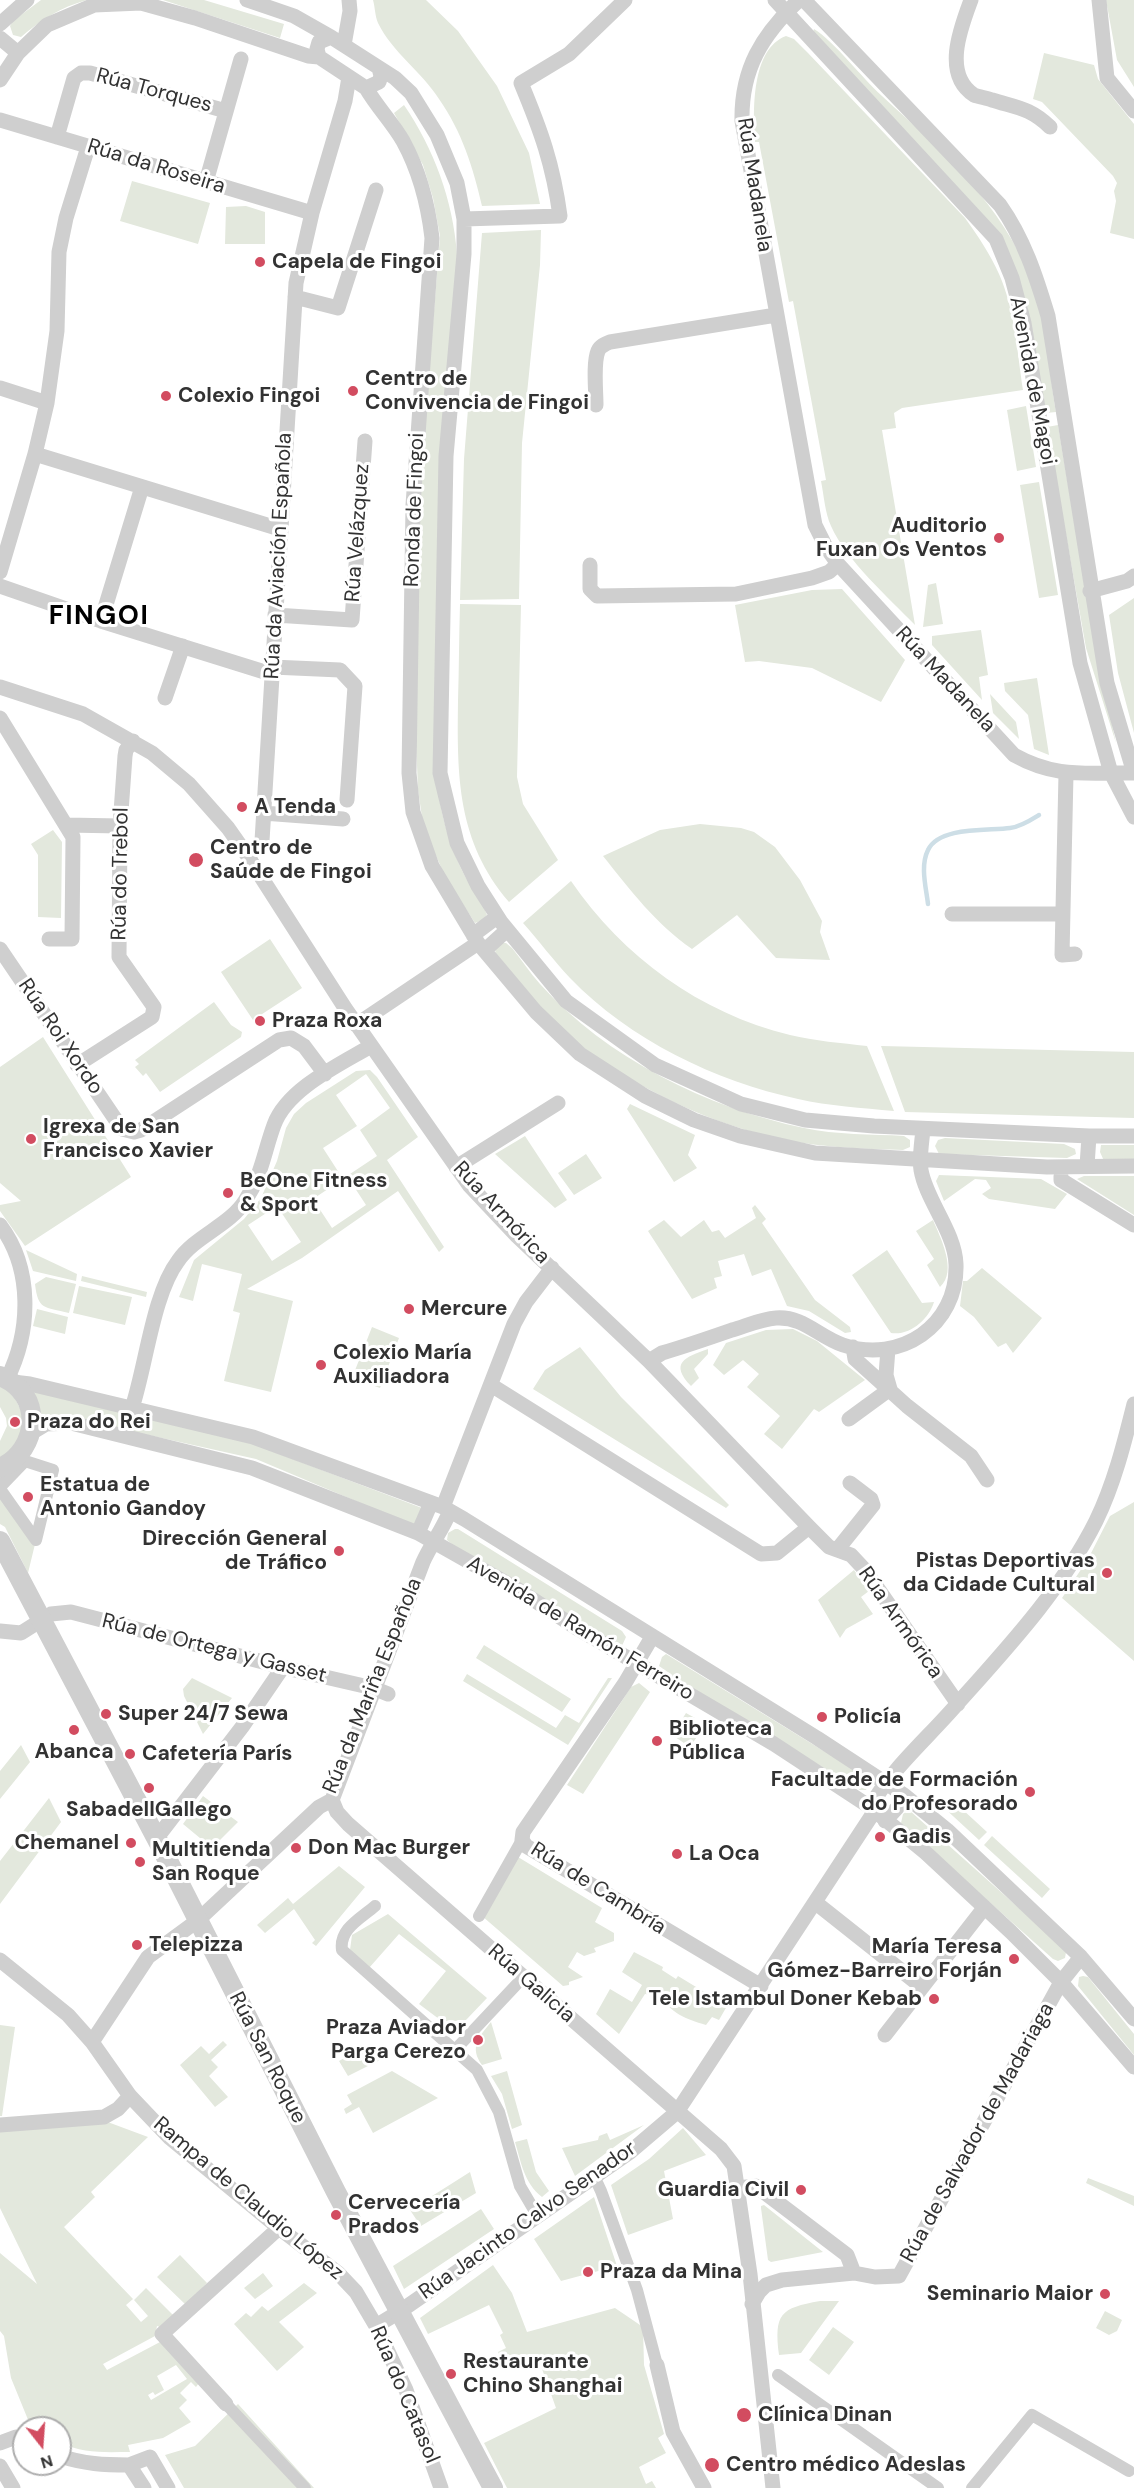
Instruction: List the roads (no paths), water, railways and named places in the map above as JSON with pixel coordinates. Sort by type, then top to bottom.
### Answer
[{"type":"street","points":[[0,24],[27,0]]},
{"type":"street","name":"Ronda de Fingoi","points":[[247,0],[294,16],[338,41],[411,93],[437,135],[457,183],[464,219],[464,254],[446,456],[440,773],[457,843],[478,886],[507,930],[566,1000],[655,1065],[741,1104],[805,1120],[922,1129],[1134,1136]]},
{"type":"street","points":[[319,57],[317,49],[319,42],[338,41],[350,11],[349,0]]},
{"type":"street","points":[[464,219],[560,216],[555,178],[543,134],[521,83],[569,54],[625,0]]},
{"type":"street","name":"Avenida de Magoi","points":[[775,0],[996,239],[1012,278],[1024,323],[1080,663],[1111,773],[1134,817]]},
{"type":"street","name":"Rúa Madanela","points":[[799,0],[774,24],[753,59],[744,88],[742,106],[744,141],[815,525],[838,564],[1014,755],[1034,766],[1066,774],[1111,773]]},
{"type":"street","name":"Avenida de Magoi","points":[[804,0],[1000,205],[1016,228],[1036,274],[1048,316],[1090,591],[1112,705],[1134,773],[1111,773]]},
{"type":"street","points":[[971,0],[960,30],[956,58],[959,77],[974,94],[1035,112],[1050,127]]},
{"type":"street","points":[[1099,0],[1107,78],[1134,111]]},
{"type":"street","name":"Ronda de Fingoi","points":[[0,80],[18,53],[46,25],[94,5],[141,3],[195,18],[308,56],[319,57],[366,88],[402,139],[414,162],[429,210],[432,238],[413,505],[409,773],[413,812],[425,849],[442,883],[479,942],[536,1012],[580,1054],[645,1096],[694,1120],[740,1136],[790,1149],[921,1161],[1047,1167],[1134,1166]]},
{"type":"street","points":[[0,38],[18,53]]},
{"type":"street","points":[[206,182],[241,59]]},
{"type":"street","points":[[366,88],[379,82],[381,76],[379,68]]},
{"type":"street","name":"Rúa Torques","points":[[57,138],[74,78],[81,73],[90,73],[226,111]]},
{"type":"street","name":"Rúa da Aviación Española","points":[[247,855],[258,848],[262,841],[296,283],[312,213],[350,77]]},
{"type":"street","name":"Rúa da Roseira","points":[[0,120],[312,213]]},
{"type":"street","points":[[0,572],[35,454],[47,402],[57,331],[59,252],[66,218],[88,147]]},
{"type":"street","points":[[295,297],[338,308],[376,190]]},
{"type":"street","points":[[596,405],[598,351],[603,345],[776,315]]},
{"type":"street","points":[[0,388],[47,402]]},
{"type":"street","name":"Rúa Velázquez","points":[[275,615],[352,620],[365,441]]},
{"type":"street","points":[[35,454],[280,530]]},
{"type":"street","points":[[101,621],[142,487]]},
{"type":"street","points":[[590,565],[590,589],[597,596],[627,596],[736,594],[812,578],[829,572],[838,564]]},
{"type":"street","points":[[1090,591],[1127,581],[1134,576]]},
{"type":"street","points":[[0,586],[101,621],[272,670],[339,670],[355,686],[347,800]]},
{"type":"street","points":[[165,698],[183,646]]},
{"type":"street","name":"Rúa Armórica","points":[[0,687],[83,714],[152,753],[189,784],[228,828],[247,855],[356,1025],[469,1185],[517,1236],[649,1361],[829,1547],[851,1555],[866,1570],[958,1704]]},
{"type":"street","points":[[0,718],[73,837],[72,939],[49,939]]},
{"type":"street","name":"Rúa do Trebol","points":[[77,1065],[152,1017],[154,1007],[119,957],[120,826],[126,750],[133,741]]},
{"type":"street","points":[[1066,774],[1062,955],[1075,954]]},
{"type":"street","points":[[263,813],[343,819]]},
{"type":"street","points":[[66,825],[120,826]]},
{"type":"street","points":[[952,914],[1062,915]]},
{"type":"street","points":[[479,942],[497,917]]},
{"type":"street","points":[[356,1025],[479,942],[507,930]]},
{"type":"street","name":"Rúa Roi Xordo","points":[[0,949],[122,1129],[134,1132],[141,1130],[279,1040],[291,1038],[304,1046],[325,1074]]},
{"type":"street","points":[[132,1408],[165,1284],[177,1261],[192,1244],[243,1204],[258,1179],[274,1124],[281,1109],[299,1091],[371,1046]]},
{"type":"street","points":[[456,1167],[558,1103]]},
{"type":"street","points":[[649,1361],[663,1353],[776,1318],[798,1320],[842,1345],[888,1349],[910,1344],[935,1326],[947,1307],[953,1288],[956,1263],[947,1233],[924,1179],[921,1161],[922,1129]]},
{"type":"street","points":[[1087,1166],[1089,1136]]},
{"type":"street","points":[[1061,1176],[1061,1180],[1134,1225]]},
{"type":"street","points":[[0,1225],[13,1247],[24,1280],[25,1292],[26,1314],[13,1367],[7,1379],[22,1393],[29,1405],[32,1419],[31,1433],[25,1448],[15,1459],[0,1468]]},
{"type":"street","points":[[418,1533],[441,1507],[526,1302],[552,1268]]},
{"type":"street","points":[[853,1347],[855,1359],[907,1406],[971,1456],[987,1480]]},
{"type":"street","points":[[888,1349],[886,1376],[890,1389]]},
{"type":"street","name":"Avenida de Ramón Ferreiro","points":[[7,1379],[253,1437],[441,1507],[888,1783],[947,1830],[1081,1957],[1134,2019]]},
{"type":"street","points":[[491,1385],[761,1554],[777,1553],[809,1527]]},
{"type":"street","points":[[849,1419],[890,1389]]},
{"type":"street","points":[[876,1813],[888,1783],[1031,1618],[1070,1565],[1100,1510],[1121,1458],[1134,1404]]},
{"type":"street","name":"Avenida de Ramón Ferreiro","points":[[31,1433],[53,1422],[71,1423],[247,1466],[432,1540],[517,1589],[636,1664],[774,1744],[876,1813],[926,1853],[1011,1932],[1061,1982],[1134,2067]]},
{"type":"street","points":[[26,1461],[53,1470],[36,1540],[0,1488],[26,1461]]},
{"type":"street","points":[[837,1550],[873,1505],[871,1499],[850,1483]]},
{"type":"street","points":[[432,1540],[443,1528],[441,1507]]},
{"type":"street","name":"Rúa da Mariña Española","points":[[92,2043],[148,1957],[197,1920],[319,1807],[332,1800],[373,1688],[432,1540]]},
{"type":"street","points":[[0,1541],[43,1623]]},
{"type":"street","name":"Rúa de Ortega y Gasset","points":[[0,1631],[21,1633],[43,1623],[57,1612],[71,1612],[373,1688],[388,1694]]},
{"type":"street","name":"Rúa San Roque","points":[[43,1623],[399,2312],[493,2488]]},
{"type":"street","name":"Rúa de Cambría","points":[[652,1637],[523,1832],[522,1840],[526,1846],[760,1986]]},
{"type":"street","points":[[156,1839],[242,1727],[283,1667]]},
{"type":"street","points":[[876,1813],[897,1809],[904,1795]]},
{"type":"street","name":"Rúa Galicia","points":[[332,1800],[337,1812],[348,1824],[722,2149],[734,2166],[737,2188]]},
{"type":"street","name":"Rúa Jacinto Calvo Senador","points":[[376,2326],[630,2152],[677,2112],[876,1813]]},
{"type":"street","points":[[479,1916],[522,1840]]},
{"type":"street","points":[[816,1903],[922,1987]]},
{"type":"street","points":[[375,1906],[344,1932],[341,1939],[342,1950],[477,2070],[493,2096],[520,2186],[537,2215]]},
{"type":"street","points":[[885,2035],[984,1908]]},
{"type":"street","points":[[1061,1982],[1081,1957]]},
{"type":"street","name":"Rampa de Claudio López","points":[[0,1960],[68,2015],[92,2043],[130,2096],[171,2138],[279,2229],[338,2273],[356,2292],[363,2304]]},
{"type":"street","name":"Rúa de Salvador de Madariaga","points":[[854,2273],[875,2277],[899,2276],[1061,1982]]},
{"type":"street","points":[[455,2050],[517,1984]]},
{"type":"street","points":[[0,2125],[104,2117],[118,2109],[130,2096]]},
{"type":"street","points":[[594,2176],[637,2290],[673,2433],[704,2488]]},
{"type":"street","points":[[752,2304],[766,2285],[782,2280],[854,2273],[847,2255],[756,2186],[737,2188],[773,2488]]},
{"type":"street","points":[[279,2229],[162,2334],[305,2488]]},
{"type":"street","name":"Rúa do Catasol","points":[[363,2304],[406,2390],[441,2488]]},
{"type":"street","points":[[778,2375],[938,2488]]},
{"type":"street","points":[[972,2488],[1032,2415],[1129,2471]]},
{"type":"street","points":[[72,2459],[92,2464],[129,2465],[150,2457],[168,2488]]},
{"type":"street","points":[[129,2465],[144,2488]]},
{"type":"street","points":[[0,2466],[13,2488]]},
{"type":"waterway","points":[[928,904],[924,863],[928,850],[934,842],[953,833],[1014,827],[1039,815]]},
{"type":"place","name":"Capela de Fingoi","points":[[260,262]]},
{"type":"place","name":"Centro de Convivencia de Fingoi","points":[[353,391]]},
{"type":"place","name":"Colexio Fingoi","points":[[166,396]]},
{"type":"place","name":"Auditorio Fuxan Os Ventos","points":[[999,538]]},
{"type":"place","name":"A Tenda","points":[[242,807]]},
{"type":"place","name":"Centro de Saúde de Fingoi","points":[[196,860]]},
{"type":"place","name":"Praza Roxa","points":[[260,1021]]},
{"type":"place","name":"Igrexa de San Francisco Xavier","points":[[31,1139]]},
{"type":"place","name":"BeOne Fitness & Sport","points":[[228,1193]]},
{"type":"place","name":"Mercure","points":[[409,1309]]},
{"type":"place","name":"Colexio María Auxiliadora","points":[[321,1365]]},
{"type":"place","name":"Praza do Rei","points":[[15,1422]]},
{"type":"place","name":"Estatua de Antonio Gandoy","points":[[28,1497]]},
{"type":"place","name":"Dirección General de Tráfico","points":[[339,1551]]},
{"type":"place","name":"Pistas Deportivas da Cidade Cultural","points":[[1107,1573]]},
{"type":"place","name":"Super 24/7 Sewa","points":[[106,1714]]},
{"type":"place","name":"Policía","points":[[822,1717]]},
{"type":"place","name":"Abanca","points":[[74,1730]]},
{"type":"place","name":"Biblioteca Pública","points":[[657,1741]]},
{"type":"place","name":"Cafetería París","points":[[130,1754]]},
{"type":"place","name":"SabadellGallego","points":[[149,1788]]},
{"type":"place","name":"Facultade de Formación do Profesorado","points":[[1030,1792]]},
{"type":"place","name":"Gadis","points":[[880,1837]]},
{"type":"place","name":"Chemanel","points":[[131,1843]]},
{"type":"place","name":"Don Mac Burger","points":[[296,1848]]},
{"type":"place","name":"La Oca","points":[[677,1854]]},
{"type":"place","name":"Multitienda San Roque","points":[[140,1862]]},
{"type":"place","name":"Telepizza","points":[[137,1945]]},
{"type":"place","name":"María Teresa Gómez-Barreiro Forján","points":[[1014,1959]]},
{"type":"place","name":"Tele Istambul Doner Kebab","points":[[934,1999]]},
{"type":"place","name":"Praza Aviador Parga Cerezo","points":[[478,2040]]},
{"type":"place","name":"Guardia Civil","points":[[801,2190]]},
{"type":"place","name":"Cervecería Prados","points":[[336,2215]]},
{"type":"place","name":"Praza da Mina","points":[[588,2272]]},
{"type":"place","name":"Seminario Maior","points":[[1105,2294]]},
{"type":"place","name":"Restaurante Chino Shanghai","points":[[451,2374]]},
{"type":"place","name":"Clínica Dinan","points":[[744,2415]]},
{"type":"place","name":"Centro médico Adeslas","points":[[712,2465]]},
{"type":"district","name":"FINGOI","points":[[99,617]]}]
